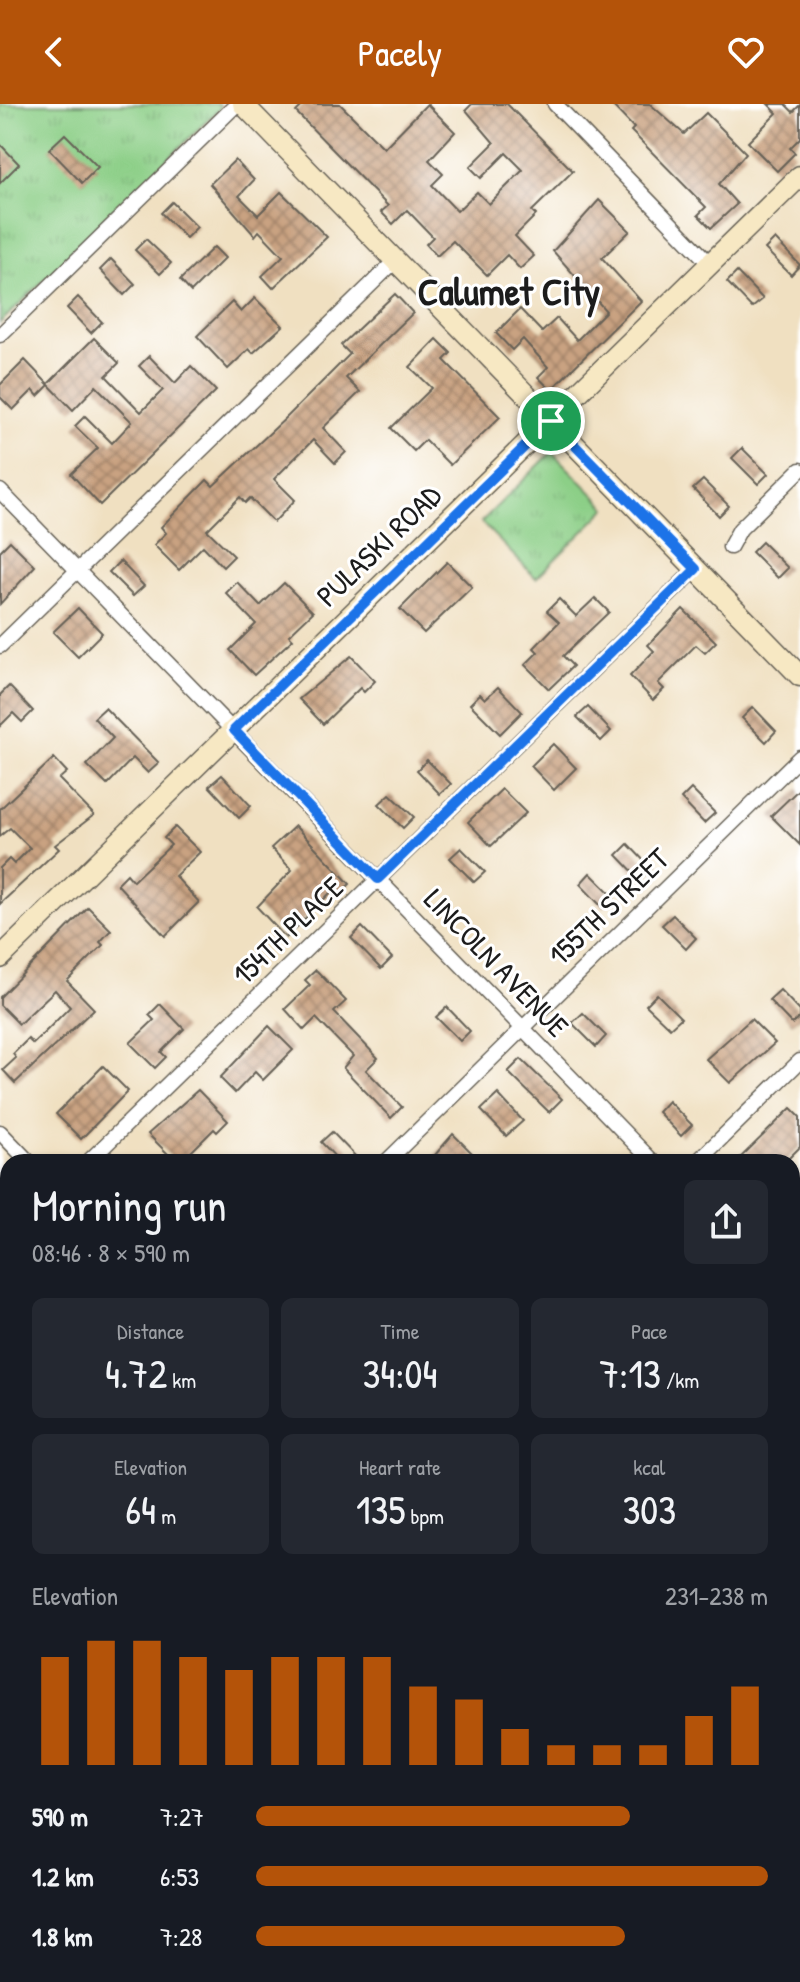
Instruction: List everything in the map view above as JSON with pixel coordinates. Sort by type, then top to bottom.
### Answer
[{"type":"street","points":[[0,335],[240,104],[800,676]]},
{"type":"street","points":[[555,104],[710,264]]},
{"type":"street","name":"PULASKI ROAD","points":[[0,958],[800,176]]},
{"type":"street","points":[[0,646],[395,261]]},
{"type":"street","points":[[730,547],[740,529],[800,470]]},
{"type":"street","name":"LINCOLN AVENUE","points":[[0,491],[645,1154]]},
{"type":"street","name":"154TH PLACE","points":[[96,1154],[696,569]]},
{"type":"street","name":"155TH STREET","points":[[394,1154],[800,757]]},
{"type":"street","points":[[705,1154],[800,1061]]},
{"type":"street","points":[[0,1132],[21,1154]]},
{"type":"green space","points":[[0,104],[220,104],[220,108],[0,323]]},
{"type":"green space","points":[[552,452],[607,508],[536,578],[481,522]]},
{"type":"building","points":[[304,104],[340,104],[384,148],[427,104],[455,132],[429,160],[443,174],[432,185],[457,211],[477,192],[489,204],[523,170],[506,153],[481,178],[470,167],[494,143],[466,110],[472,104],[507,104],[573,171],[532,211],[536,215],[515,236],[534,256],[520,269],[507,255],[487,275],[453,241],[437,256],[426,244],[433,237],[407,210],[393,224],[381,212],[388,206],[296,112]]},
{"type":"building","points":[[611,104],[650,104],[684,134],[706,113],[746,153],[719,184],[737,204],[711,228],[698,215],[706,207],[631,131],[634,128]]},
{"type":"building","points":[[768,104],[785,104],[793,112],[800,105],[800,138],[790,148],[795,153],[777,171],[748,142],[777,113]]},
{"type":"building","points":[[65,134],[98,167],[82,183],[49,149]]},
{"type":"building","points":[[0,144],[19,164],[0,183]]},
{"type":"building","points":[[235,160],[254,180],[239,196],[258,215],[281,192],[327,237],[273,288],[262,276],[283,256],[259,231],[255,236],[210,184]]},
{"type":"building","points":[[599,200],[630,231],[602,258],[641,301],[551,390],[538,377],[548,367],[523,339],[512,350],[496,333],[520,309],[542,332],[557,318],[577,340],[606,311],[553,251]]},
{"type":"building","points":[[172,202],[197,227],[186,238],[161,213]]},
{"type":"building","points":[[146,239],[171,263],[160,274],[135,250]]},
{"type":"building","points":[[775,239],[800,265],[791,275],[765,249]]},
{"type":"building","points":[[214,247],[225,258],[191,292],[180,280]]},
{"type":"building","points":[[111,259],[135,284],[124,295],[100,270]]},
{"type":"building","points":[[737,272],[763,299],[752,308],[727,282]]},
{"type":"building","points":[[395,294],[413,313],[346,378],[360,392],[323,428],[346,452],[335,463],[313,440],[274,479],[295,500],[274,522],[250,498],[245,503],[240,497],[207,530],[234,556],[223,567],[203,546],[179,570],[154,545],[166,533],[161,527],[207,480],[213,486],[288,416],[350,354],[341,345]]},
{"type":"building","points":[[78,297],[102,322],[91,333],[67,308]]},
{"type":"building","points":[[255,298],[283,326],[253,353],[249,349],[228,369],[197,336],[232,302],[241,312]]},
{"type":"building","points":[[94,338],[119,363],[106,376],[141,412],[163,390],[139,366],[149,356],[175,383],[191,366],[216,391],[100,505],[71,474],[98,448],[75,426],[85,416],[112,443],[132,422],[96,386],[73,410],[49,385],[38,396],[33,390],[13,410],[0,397],[0,385],[25,360],[48,384]]},
{"type":"building","points":[[437,339],[451,353],[444,360],[500,417],[450,465],[425,440],[414,451],[391,428],[432,388],[410,367]]},
{"type":"building","points":[[742,448],[768,474],[758,484],[732,458]]},
{"type":"building","points":[[703,480],[729,506],[719,516],[693,489]]},
{"type":"building","points":[[10,541],[35,566],[0,604],[0,551]]},
{"type":"building","points":[[762,542],[788,568],[778,578],[752,552]]},
{"type":"building","points":[[120,561],[144,586],[133,596],[109,572]]},
{"type":"building","points":[[447,562],[472,587],[424,633],[400,609]]},
{"type":"building","points":[[237,582],[260,606],[284,583],[313,612],[289,635],[293,639],[254,675],[230,650],[256,624],[226,593]]},
{"type":"building","points":[[595,598],[609,612],[563,656],[573,666],[549,689],[525,665],[538,652],[534,648],[559,622],[547,611],[559,599],[576,616]]},
{"type":"building","points":[[78,608],[102,633],[78,657],[53,632]]},
{"type":"building","points":[[683,609],[716,642],[705,653],[696,645],[658,683],[664,689],[653,700],[630,676],[654,651],[648,645]]},
{"type":"building","points":[[351,656],[375,681],[364,692],[360,688],[323,724],[299,699]]},
{"type":"building","points":[[9,686],[33,711],[22,722],[13,713],[0,726],[0,695]]},
{"type":"building","points":[[498,687],[522,712],[500,734],[470,704],[480,694],[485,699]]},
{"type":"building","points":[[588,707],[611,731],[601,741],[577,717]]},
{"type":"building","points":[[753,707],[776,731],[766,742],[742,718]]},
{"type":"building","points":[[105,708],[159,763],[148,773],[133,758],[107,785],[87,765],[113,738],[94,718]]},
{"type":"building","points":[[553,744],[576,768],[554,790],[531,766]]},
{"type":"building","points":[[54,758],[67,772],[59,779],[94,815],[55,845],[59,849],[0,904],[0,868],[9,859],[14,864],[30,848],[10,828],[0,836],[0,809]]},
{"type":"building","points":[[427,760],[451,784],[440,794],[417,770]]},
{"type":"building","points":[[222,775],[251,806],[239,818],[209,786]]},
{"type":"building","points":[[800,788],[800,845],[771,816]]},
{"type":"building","points":[[502,789],[526,813],[491,846],[468,822]]},
{"type":"building","points":[[691,789],[715,813],[704,823],[681,799]]},
{"type":"building","points":[[390,794],[414,817],[403,828],[379,804]]},
{"type":"building","points":[[295,826],[350,884],[339,894],[334,889],[286,938],[257,907],[292,870],[271,848]]},
{"type":"building","points":[[175,827],[200,852],[175,876],[199,902],[165,936],[117,884],[127,874],[133,881],[171,845],[164,838]]},
{"type":"building","points":[[628,844],[651,868],[640,879],[617,855]]},
{"type":"building","points":[[461,848],[485,872],[474,882],[450,858]]},
{"type":"building","points":[[590,873],[614,897],[603,908],[580,884]]},
{"type":"building","points":[[88,907],[111,930],[100,942],[103,945],[67,981],[94,1009],[15,1083],[3,1070],[16,1058],[13,1054],[28,1039],[33,1044],[70,1007],[55,990],[19,1024],[0,1005],[0,997]]},
{"type":"building","points":[[673,915],[696,938],[686,949],[662,925]]},
{"type":"building","points":[[362,927],[392,958],[381,969],[351,938]]},
{"type":"building","points":[[316,970],[346,1001],[334,1012],[378,1058],[366,1070],[402,1107],[391,1118],[343,1068],[353,1056],[316,1018],[304,1030],[285,1009],[310,985],[305,980]]},
{"type":"building","points":[[780,990],[800,1011],[800,1017],[792,1024],[769,1000]]},
{"type":"building","points":[[657,994],[681,1018],[670,1028],[646,1005]]},
{"type":"building","points":[[160,1004],[184,1029],[161,1052],[166,1057],[155,1068],[130,1043],[154,1020],[149,1015]]},
{"type":"building","points":[[447,1007],[470,1031],[460,1041],[436,1017]]},
{"type":"building","points":[[583,1013],[606,1036],[596,1047],[572,1023]]},
{"type":"building","points":[[751,1019],[775,1043],[730,1083],[706,1059]]},
{"type":"building","points":[[269,1026],[293,1050],[263,1080],[255,1072],[235,1093],[220,1078]]},
{"type":"building","points":[[521,1059],[562,1099],[549,1112],[508,1072]]},
{"type":"building","points":[[103,1066],[128,1091],[81,1139],[56,1114]]},
{"type":"building","points":[[198,1090],[228,1121],[217,1132],[214,1129],[189,1154],[168,1154],[148,1134]]},
{"type":"building","points":[[498,1094],[523,1121],[506,1136],[481,1110]]},
{"type":"building","points":[[668,1101],[692,1125],[681,1136],[658,1112]]},
{"type":"building","points":[[791,1108],[800,1117],[800,1147],[793,1154],[744,1154]]},
{"type":"building","points":[[332,1132],[353,1154],[332,1154],[321,1142]]},
{"type":"building","points":[[453,1134],[473,1154],[436,1154]]},
{"type":"district","name":"Calumet City","points":[[509,292]]},
{"type":"route","points":[[551,421],[696,569],[378,879],[234,730],[551,421]]}]
